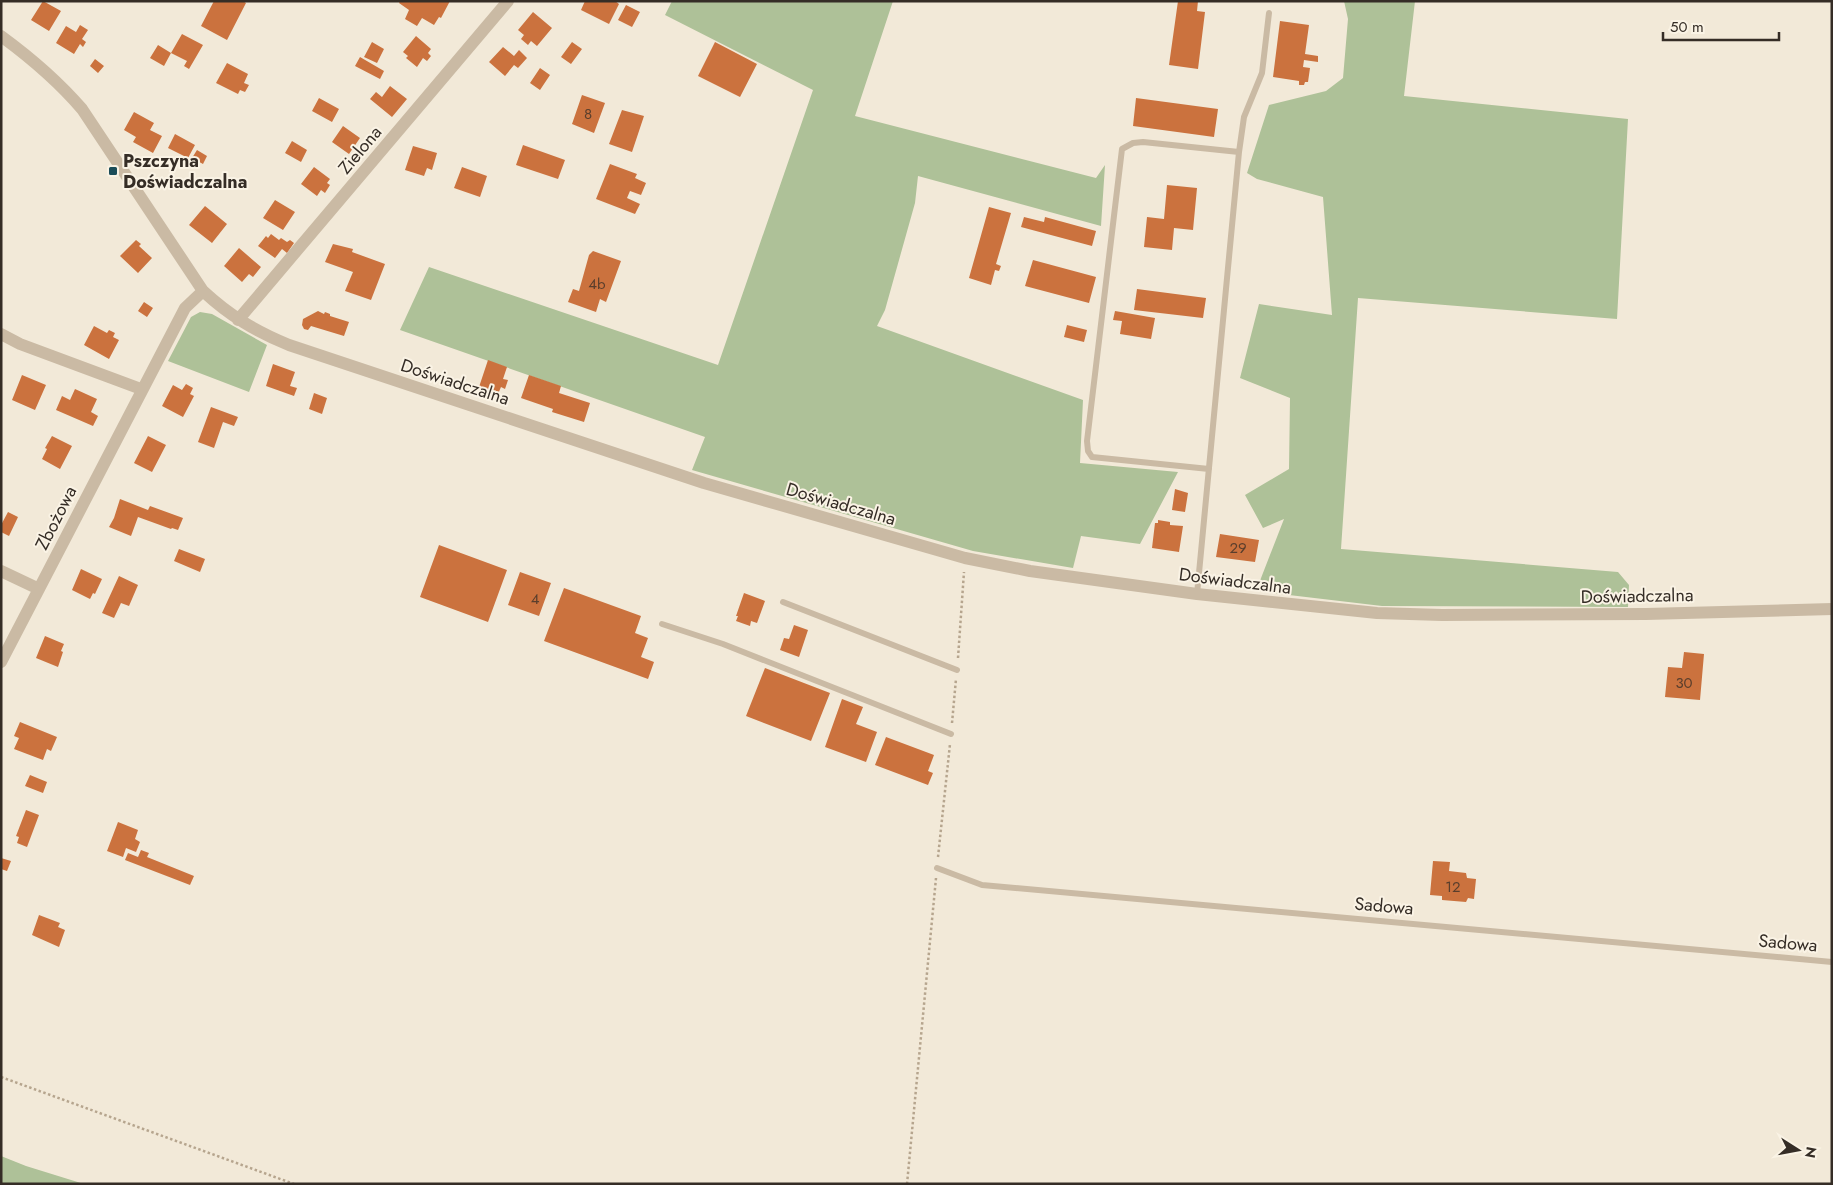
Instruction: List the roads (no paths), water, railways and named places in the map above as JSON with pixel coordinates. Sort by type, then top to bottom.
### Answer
[{"type":"street","name":"Zielona","points":[[238,320],[508,1]]},
{"type":"street","name":"Doświadczalna","points":[[1,36],[30,57],[82,109],[203,291],[238,320],[281,342],[704,483],[965,558],[1030,571],[1197,594],[1377,613],[1442,615],[1708,613],[1832,609]]},
{"type":"street","name":"Zbożowa","points":[[1,662],[185,308],[203,291]]},
{"type":"street","points":[[1,334],[20,344],[141,390]]},
{"type":"street","points":[[1,571],[38,589]]},
{"type":"lane","points":[[1197,594],[1239,152],[1244,117],[1262,73],[1269,13]]},
{"type":"lane","points":[[1209,469],[1092,457],[1088,451],[1087,441],[1122,149],[1133,143],[1142,142],[1239,152]]},
{"type":"lane","points":[[783,602],[957,670]]},
{"type":"lane","points":[[662,624],[723,644],[950,734]]},
{"type":"lane","name":"Sadowa","points":[[937,868],[982,885],[1832,962]]},
{"type":"place","name":"Pszczyna Doświadczalna","points":[[113,171]]}]
